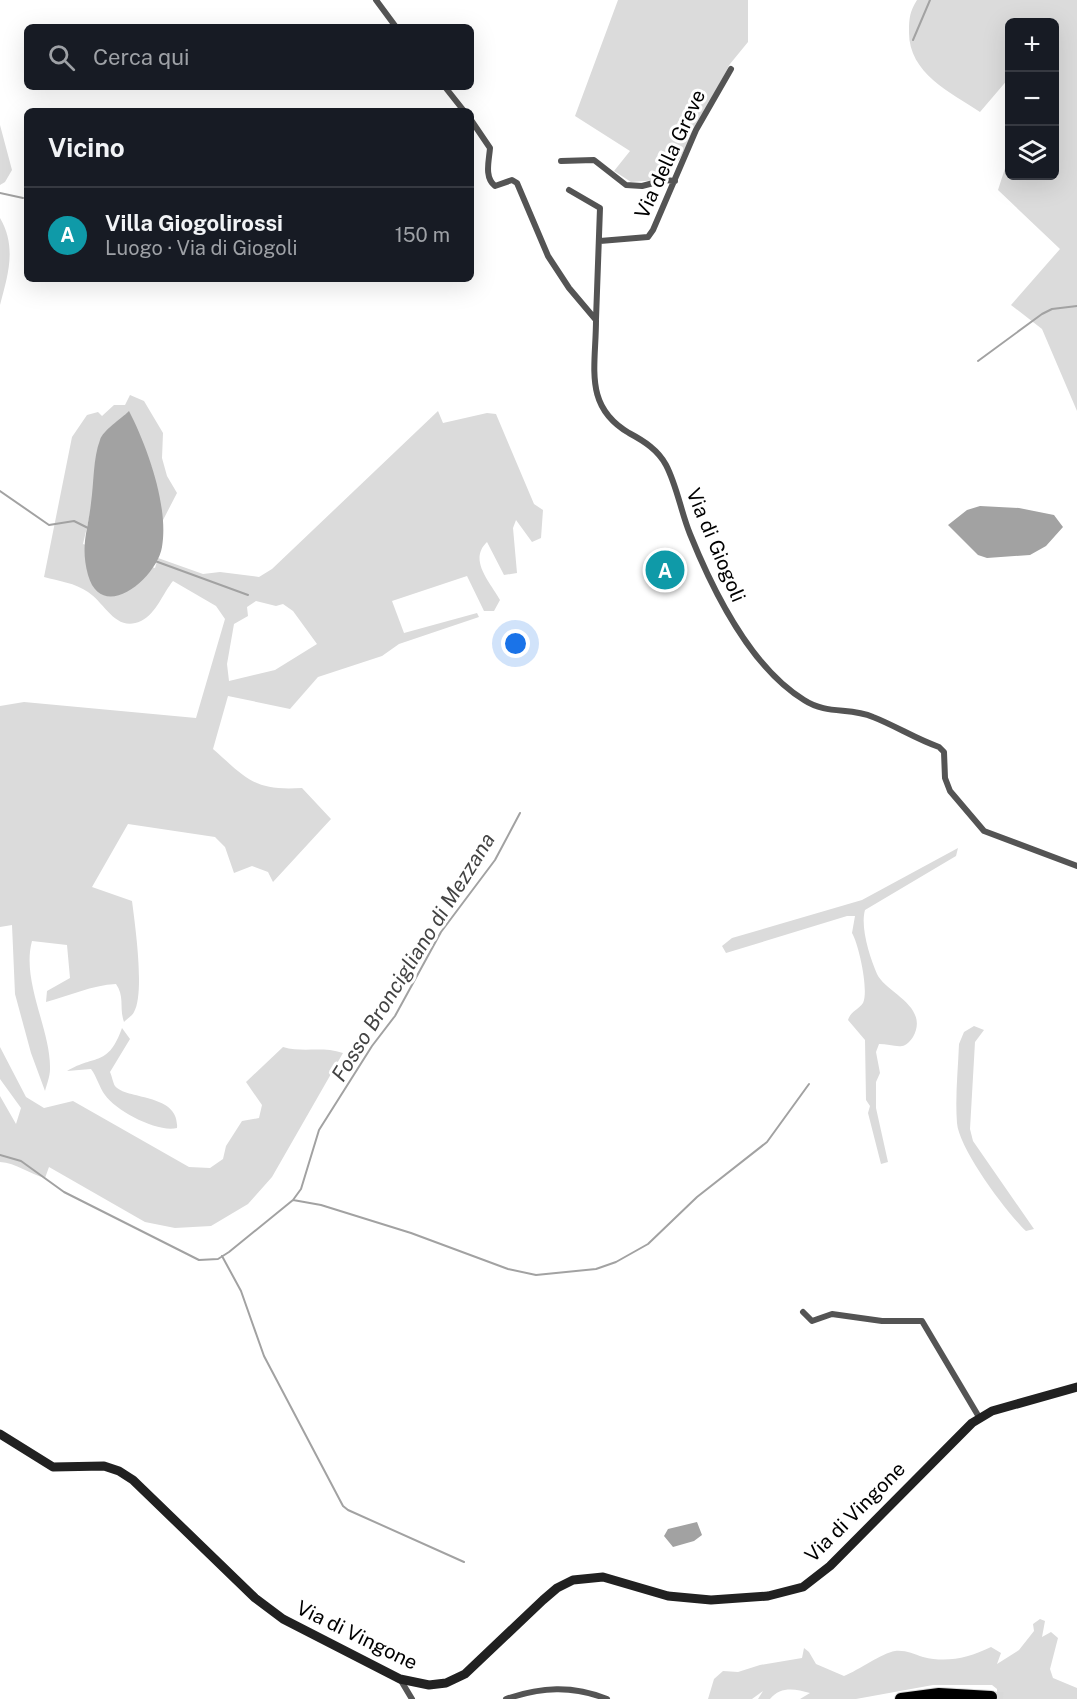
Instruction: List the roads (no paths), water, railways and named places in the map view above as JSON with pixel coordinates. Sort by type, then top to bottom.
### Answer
[{"type":"highway","points":[[901,1699],[939,1694],[991,1697]]},
{"type":"street","points":[[376,0],[394,24]]},
{"type":"street","name":"Via della Greve","points":[[600,241],[648,237],[696,130],[730,69]]},
{"type":"street","points":[[447,90],[462,108]]},
{"type":"street","points":[[474,124],[490,148],[488,173],[490,182],[495,186],[512,180],[517,183],[548,256],[569,288],[596,320]]},
{"type":"street","points":[[561,162],[594,160],[626,184],[642,186],[665,180],[675,181]]},
{"type":"street","points":[[569,189],[600,208],[596,320]]},
{"type":"street","name":"Via di Giogoli","points":[[596,320],[595,389],[600,406],[609,420],[649,444],[666,464],[690,535],[733,624],[764,666],[803,700],[824,710],[871,716],[939,747],[944,752],[945,778],[950,791],[984,831],[1077,866]]},
{"type":"street","points":[[803,1312],[812,1321],[832,1314],[882,1321],[922,1321],[979,1418]]},
{"type":"street","name":"Via di Vingone","points":[[0,1434],[53,1467],[104,1467],[119,1471],[134,1480],[255,1598],[283,1619],[400,1679],[429,1685],[446,1683],[465,1674],[543,1600],[573,1580],[603,1577],[668,1596],[711,1600],[768,1596],[803,1587],[830,1566],[921,1472],[979,1418],[992,1411],[1077,1387]]},
{"type":"street","points":[[400,1679],[412,1699]]},
{"type":"street","points":[[506,1699],[525,1693],[560,1688],[586,1691],[607,1699]]},
{"type":"waterway","points":[[913,40],[930,0]]},
{"type":"waterway","points":[[0,193],[23,198]]},
{"type":"waterway","points":[[978,361],[1042,314],[1052,309],[1077,306]]},
{"type":"waterway","points":[[0,491],[49,525],[74,521],[88,528]]},
{"type":"waterway","points":[[155,561],[248,595]]},
{"type":"waterway","name":"Fosso Broncigliano di Mezzana","points":[[0,1155],[21,1161],[64,1192],[199,1260],[218,1259],[229,1252],[293,1200],[301,1189],[319,1130],[372,1046],[395,1016],[441,932],[495,860],[520,813]]},
{"type":"waterway","points":[[293,1200],[321,1205],[411,1233],[508,1269],[536,1275],[596,1269],[616,1262],[648,1244],[697,1197],[767,1142],[809,1084]]},
{"type":"waterway","points":[[222,1256],[241,1291],[264,1356],[343,1506],[464,1562]]},
{"type":"tunnel","points":[[991,1697],[1007,1699]]},
{"type":"place","name":"Villa Giogolirossi","points":[[665,570]]}]
